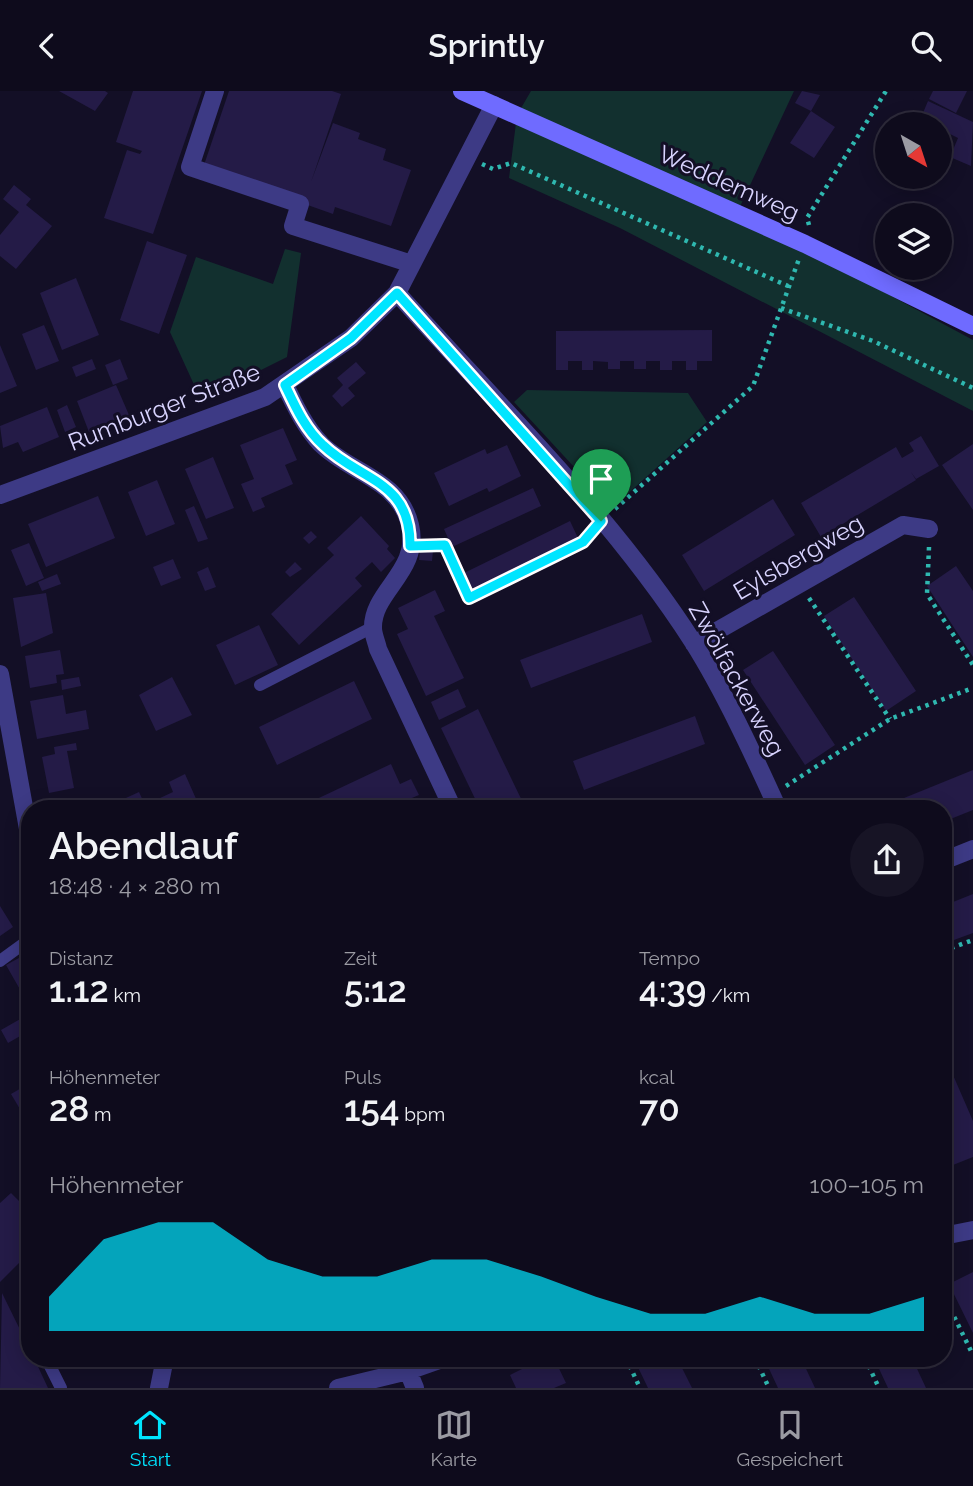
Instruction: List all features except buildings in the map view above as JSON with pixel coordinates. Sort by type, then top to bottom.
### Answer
[{"type":"main road","name":"Weddemweg","points":[[462,91],[805,244],[973,326]]},
{"type":"street","points":[[215,91],[190,167],[300,204],[293,226],[412,264]]},
{"type":"street","name":"Rumburger Straße","points":[[0,495],[194,426],[265,397],[351,338],[397,293],[465,156],[494,105]]},
{"type":"street","name":"Zwölfackerweg","points":[[397,293],[601,521],[694,644],[774,800]]},
{"type":"street","points":[[285,385],[299,413],[322,445],[378,480],[398,502],[410,527],[407,564],[380,606],[373,627],[383,660],[449,800]]},
{"type":"street","name":"Eylsbergweg","points":[[694,644],[903,525],[929,529]]},
{"type":"street","points":[[0,674],[3,713],[21,800]]},
{"type":"street","points":[[952,857],[973,849]]},
{"type":"street","points":[[952,1234],[973,1230]]},
{"type":"street","points":[[161,1388],[164,1367]]},
{"type":"street","points":[[338,1388],[412,1380],[432,1367]]},
{"type":"lane","points":[[260,685],[373,627]]},
{"type":"lane","points":[[0,961],[21,946]]},
{"type":"lane","points":[[50,1367],[61,1388]]},
{"type":"path","points":[[807,218],[886,91]]},
{"type":"path","points":[[465,156],[493,169],[511,163],[788,286]]},
{"type":"path","points":[[410,546],[445,545],[469,598],[583,542],[601,521],[753,386],[805,244]]},
{"type":"path","points":[[781,308],[873,341],[973,388]]},
{"type":"path","points":[[929,529],[927,594],[973,665]]},
{"type":"path","points":[[800,585],[890,719]]},
{"type":"path","points":[[778,800],[890,719],[973,688]]},
{"type":"path","points":[[952,948],[973,940]]},
{"type":"path","points":[[952,1312],[973,1355]]},
{"type":"path","points":[[630,1367],[640,1388]]},
{"type":"path","points":[[759,1367],[769,1388]]},
{"type":"path","points":[[869,1367],[879,1388]]},
{"type":"green space","points":[[531,91],[794,91],[737,213],[973,340],[973,411],[620,228],[509,178],[517,115]]},
{"type":"green space","points":[[285,249],[301,253],[287,357],[201,400],[170,332],[196,257],[273,284]]},
{"type":"green space","points":[[527,390],[688,393],[707,422],[612,508],[514,402]]},
{"type":"route","points":[[397,293],[601,521],[583,542],[469,598],[445,545],[410,546],[410,527],[404,509],[378,480],[322,445],[299,413],[285,385],[351,338],[397,293]]}]
